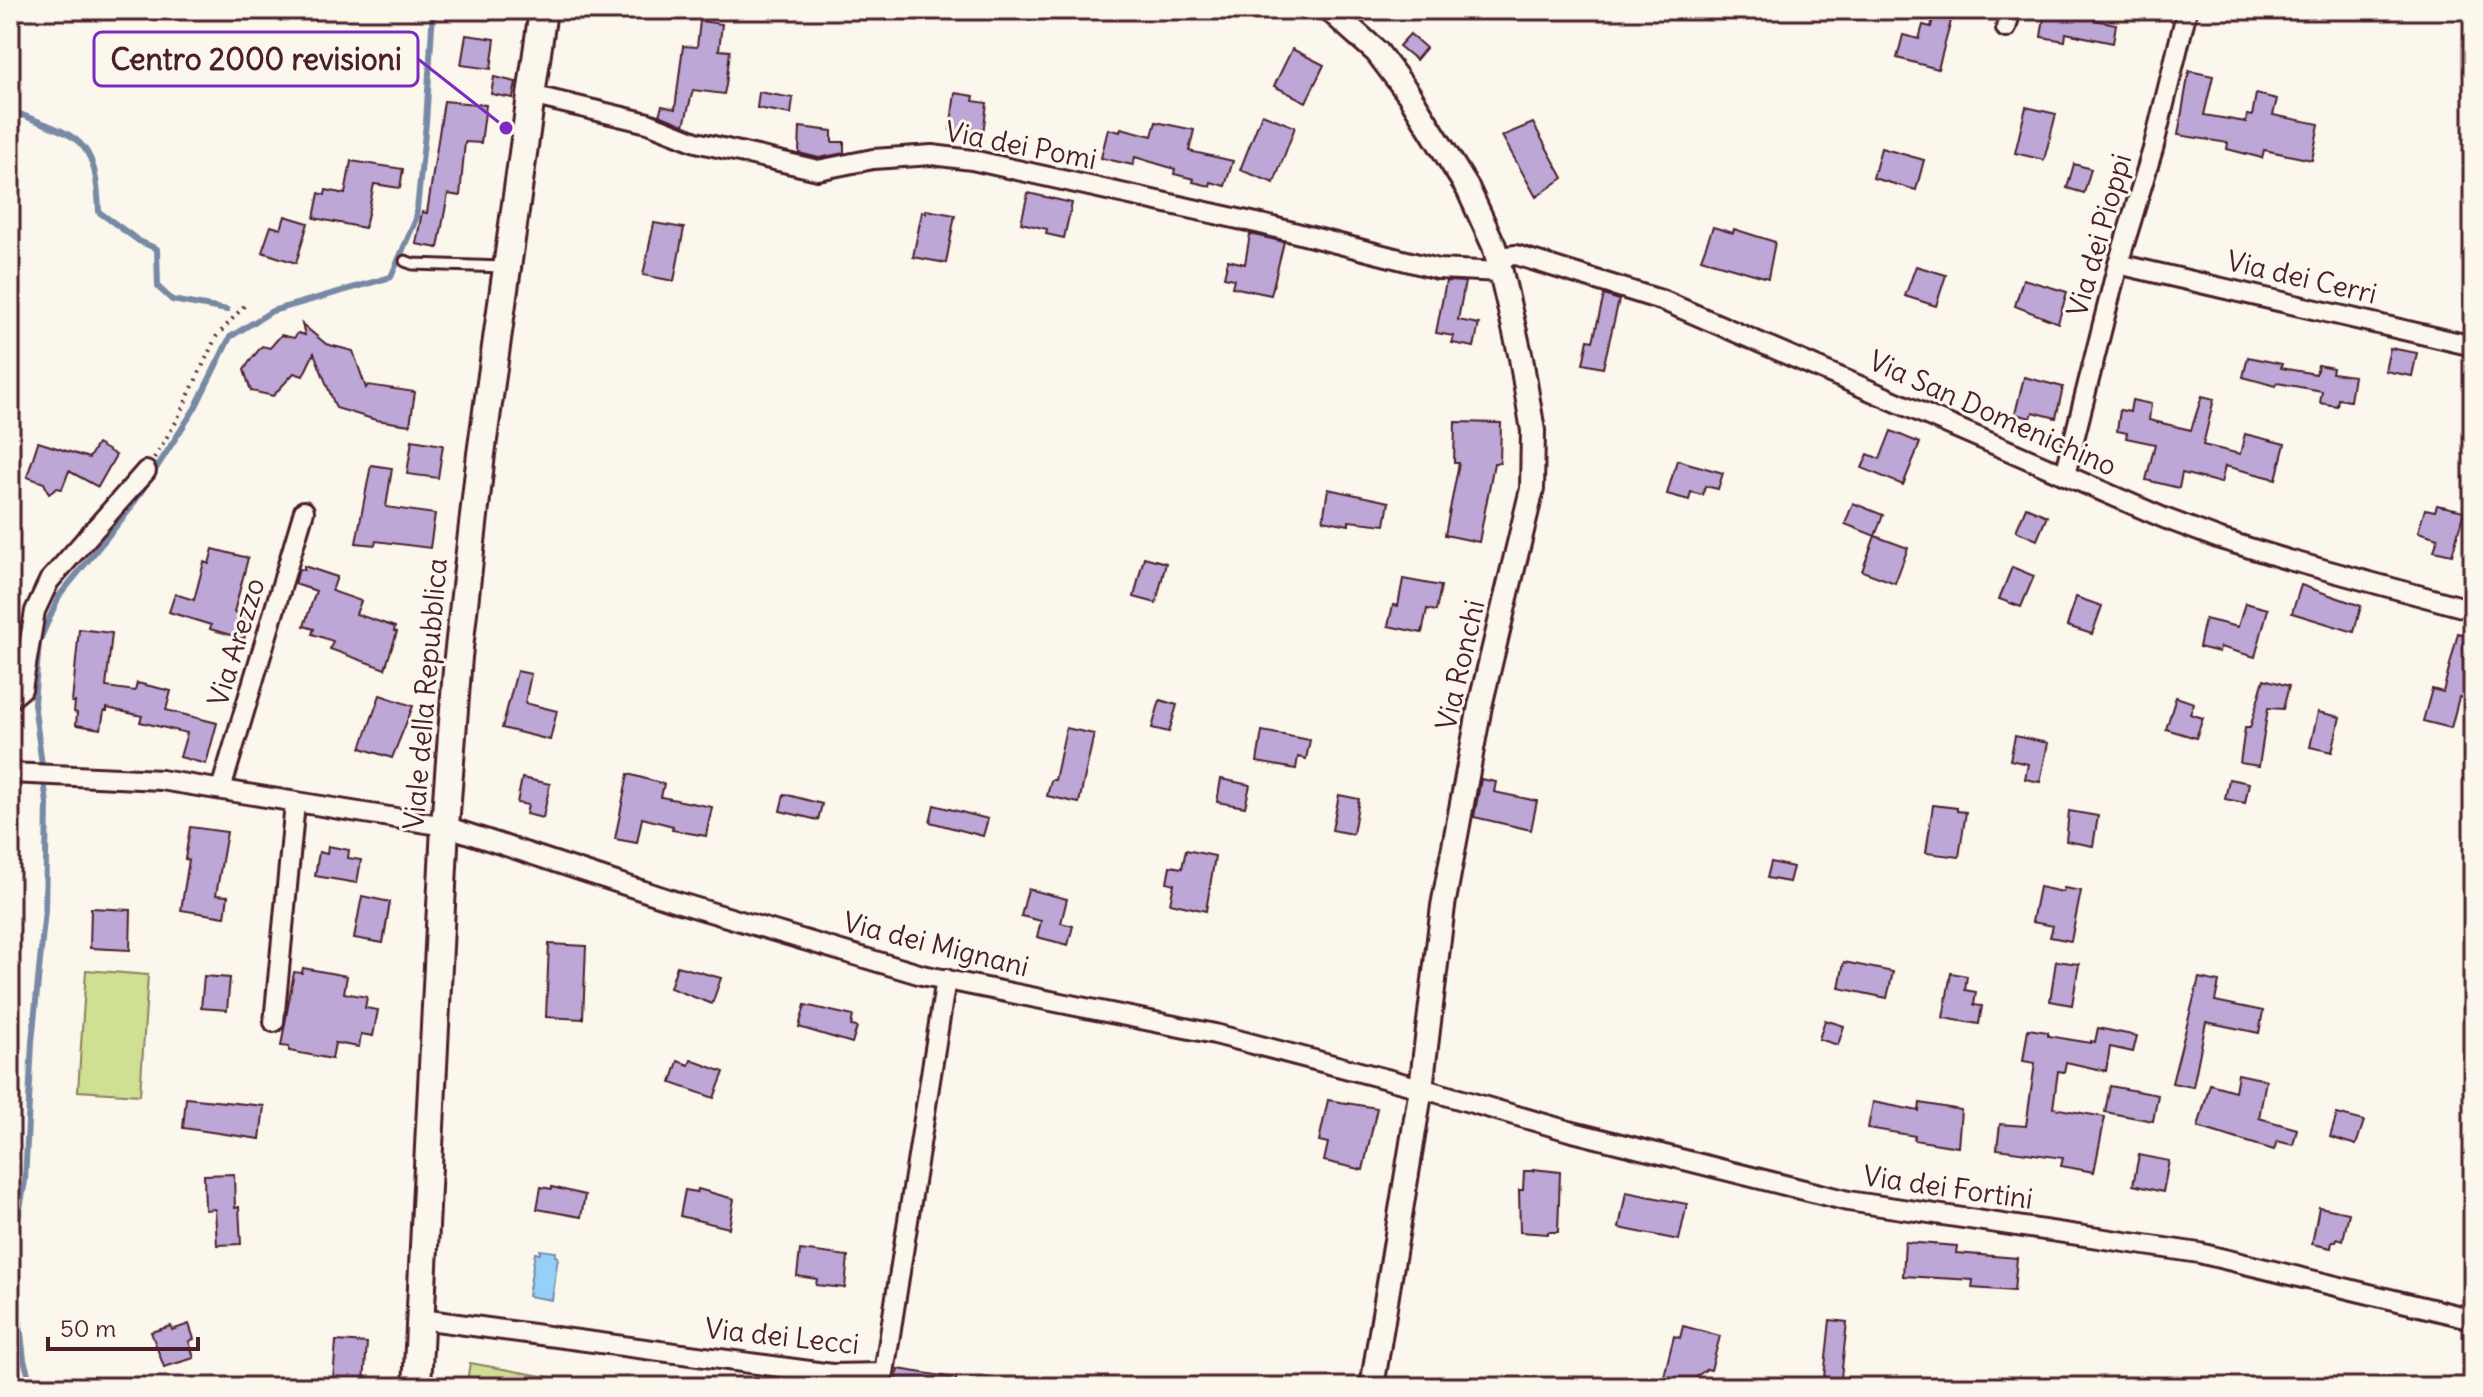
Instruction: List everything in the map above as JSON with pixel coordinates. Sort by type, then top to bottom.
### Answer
[{"type":"main road","name":"Viale della Repubblica","points":[[417,1387],[445,826],[458,657],[543,10]]},
{"type":"street","name":"Via Ronchi","points":[[1330,10],[1377,52],[1408,93],[1468,189],[1499,264],[1521,358],[1533,431],[1532,489],[1480,706],[1443,906],[1421,1088],[1372,1387]]},
{"type":"street","name":"Via dei Pioppi","points":[[2065,475],[2187,10]]},
{"type":"street","name":"Via dei Pomi","points":[[531,95],[648,123],[696,142],[818,170],[873,159],[932,155],[972,160],[1261,224],[1438,269],[1499,264]]},
{"type":"street","name":"Via San Domenichino","points":[[1499,264],[1516,255],[1664,301],[2220,539],[2473,610]]},
{"type":"street","name":"Via dei Cerri","points":[[2118,264],[2473,346]]},
{"type":"street","points":[[10,699],[22,689],[35,611],[49,581],[146,471]]},
{"type":"street","name":"Via Arezzo","points":[[221,789],[304,511]]},
{"type":"street","points":[[10,773],[161,780],[445,826]]},
{"type":"street","points":[[274,1022],[295,803]]},
{"type":"street","name":"Via dei Mignani","points":[[445,826],[680,903],[922,975],[1215,1034],[1421,1088]]},
{"type":"street","name":"Via dei Lecci","points":[[421,1319],[832,1374],[884,1373],[946,979]]},
{"type":"street","name":"Via dei Fortini","points":[[1421,1088],[1569,1131],[1848,1201],[2199,1253],[2473,1319]]},
{"type":"lane","points":[[405,261],[413,264],[507,267]]},
{"type":"path","points":[[146,471],[176,422],[216,337],[244,306]]},
{"type":"green space","points":[[86,970],[148,975],[140,1095],[78,1091]]},
{"type":"green space","points":[[470,1363],[603,1387],[466,1387]]},
{"type":"water","points":[[540,1250],[556,1252],[555,1256],[558,1257],[552,1300],[528,1296],[535,1253],[540,1254]]},
{"type":"building","points":[[1935,10],[1954,10],[1938,69],[1897,58],[1903,35],[1919,39],[1923,25],[1931,27]]},
{"type":"building","points":[[2045,10],[2078,10],[2096,15],[2094,20],[2116,24],[2113,43],[2066,33],[2065,41],[2041,37]]},
{"type":"building","points":[[700,21],[722,24],[719,50],[730,51],[726,85],[724,94],[693,90],[684,125],[659,115],[662,106],[675,109],[683,46],[697,47]]},
{"type":"building","points":[[1410,34],[1426,48],[1416,60],[1399,46]]},
{"type":"building","points":[[466,35],[495,39],[491,69],[461,65]]},
{"type":"building","points":[[1292,49],[1324,65],[1306,102],[1274,86]]},
{"type":"building","points":[[2189,71],[2213,76],[2204,115],[2246,122],[2247,115],[2252,116],[2256,94],[2277,99],[2273,115],[2319,124],[2312,160],[2264,150],[2262,158],[2227,149],[2228,143],[2178,135]]},
{"type":"building","points":[[494,77],[516,82],[513,98],[491,94]]},
{"type":"building","points":[[759,92],[793,98],[791,114],[757,108]]},
{"type":"building","points":[[955,93],[974,96],[973,101],[987,103],[983,134],[950,130]]},
{"type":"building","points":[[444,101],[486,105],[481,143],[465,142],[460,196],[448,194],[438,248],[416,244],[422,212],[427,213]]},
{"type":"building","points":[[2026,107],[2056,114],[2044,160],[2015,153]]},
{"type":"building","points":[[1262,114],[1295,127],[1274,183],[1240,170]]},
{"type":"building","points":[[1156,122],[1194,130],[1189,151],[1233,161],[1225,186],[1193,182],[1194,179],[1174,174],[1175,169],[1135,157],[1133,165],[1101,158],[1108,129],[1120,132],[1121,128],[1152,136]]},
{"type":"building","points":[[1533,123],[1563,178],[1536,197],[1502,136]]},
{"type":"building","points":[[800,127],[832,131],[832,142],[844,142],[844,153],[819,158],[799,153]]},
{"type":"building","points":[[1881,148],[1924,160],[1916,190],[1873,178]]},
{"type":"building","points":[[351,161],[403,169],[400,188],[374,184],[365,228],[314,218],[319,193],[325,195],[326,190],[345,194]]},
{"type":"building","points":[[2074,164],[2091,169],[2084,193],[2067,188]]},
{"type":"building","points":[[1028,193],[1072,203],[1064,238],[1046,234],[1047,229],[1021,223]]},
{"type":"building","points":[[926,210],[955,215],[946,263],[913,257],[922,212],[926,213]]},
{"type":"building","points":[[285,216],[308,223],[296,263],[262,252],[271,226],[281,229]]},
{"type":"building","points":[[654,223],[684,228],[674,281],[643,275]]},
{"type":"building","points":[[1713,227],[1733,233],[1734,229],[1775,242],[1768,278],[1701,259]]},
{"type":"building","points":[[1250,234],[1284,242],[1271,295],[1232,287],[1234,279],[1224,277],[1228,260],[1245,264]]},
{"type":"building","points":[[1916,266],[1946,275],[1936,306],[1905,296]]},
{"type":"building","points":[[2023,279],[2067,292],[2058,323],[2015,306]]},
{"type":"building","points":[[1446,281],[1465,282],[1458,320],[1479,324],[1474,347],[1452,343],[1454,336],[1436,333]]},
{"type":"building","points":[[1604,295],[1619,300],[1603,368],[1583,364],[1588,340],[1593,341]]},
{"type":"building","points":[[302,324],[326,344],[353,351],[366,388],[368,385],[415,392],[410,425],[376,420],[336,408],[314,353],[303,376],[294,373],[273,396],[251,391],[244,370],[252,358],[262,346],[270,348],[281,335],[294,338],[298,333],[305,335]]},
{"type":"building","points":[[2390,348],[2417,353],[2412,376],[2385,371]]},
{"type":"building","points":[[2248,357],[2282,364],[2281,368],[2316,374],[2318,365],[2333,368],[2332,373],[2354,376],[2350,401],[2338,399],[2337,406],[2320,403],[2322,391],[2277,383],[2276,386],[2243,377]]},
{"type":"building","points":[[2024,377],[2063,387],[2056,418],[2033,412],[2031,418],[2015,414]]},
{"type":"building","points":[[2202,396],[2214,399],[2203,445],[2240,454],[2245,434],[2285,444],[2276,479],[2225,466],[2221,483],[2182,473],[2179,488],[2146,480],[2155,444],[2126,438],[2127,433],[2117,431],[2120,410],[2130,412],[2132,400],[2151,404],[2149,420],[2191,430]]},
{"type":"building","points":[[1455,422],[1501,423],[1500,463],[1494,463],[1479,542],[1445,535],[1459,463],[1454,463]]},
{"type":"building","points":[[1891,431],[1920,443],[1903,485],[1862,468],[1868,454],[1880,459]]},
{"type":"building","points":[[412,440],[443,445],[438,478],[407,474]]},
{"type":"building","points":[[38,442],[89,458],[97,444],[116,455],[98,487],[69,471],[62,489],[57,488],[49,494],[44,483],[27,477]]},
{"type":"building","points":[[1677,460],[1723,473],[1718,489],[1705,486],[1703,495],[1691,492],[1689,500],[1667,494]]},
{"type":"building","points":[[371,465],[392,468],[386,507],[435,514],[430,548],[376,541],[375,545],[356,543]]},
{"type":"building","points":[[1328,489],[1389,502],[1385,525],[1349,521],[1349,525],[1323,520]]},
{"type":"building","points":[[1853,503],[1883,515],[1875,536],[1845,524]]},
{"type":"building","points":[[2437,505],[2464,511],[2452,555],[2434,551],[2438,538],[2418,532],[2425,509],[2435,511]]},
{"type":"building","points":[[2026,507],[2047,516],[2037,540],[2016,531]]},
{"type":"building","points":[[1875,536],[1908,548],[1895,583],[1862,571]]},
{"type":"building","points":[[213,549],[248,558],[234,612],[250,617],[244,639],[169,612],[175,594],[194,600],[204,562],[209,564]]},
{"type":"building","points":[[1144,557],[1166,563],[1156,603],[1134,597]]},
{"type":"building","points":[[304,566],[337,577],[332,591],[361,601],[356,614],[395,627],[394,631],[397,632],[385,669],[330,649],[333,641],[312,634],[314,629],[304,626],[316,591],[295,584],[299,569],[304,570]]},
{"type":"building","points":[[2012,567],[2034,576],[2021,607],[1999,599]]},
{"type":"building","points":[[1403,579],[1441,586],[1436,611],[1427,609],[1422,633],[1388,626],[1393,605],[1398,606]]},
{"type":"building","points":[[2301,585],[2361,606],[2354,632],[2292,613]]},
{"type":"building","points":[[2076,597],[2102,606],[2092,634],[2067,626]]},
{"type":"building","points":[[2245,603],[2268,609],[2255,657],[2220,647],[2219,652],[2199,647],[2205,619],[2238,627]]},
{"type":"building","points":[[79,629],[112,633],[106,687],[135,691],[137,683],[171,691],[166,710],[217,723],[206,764],[180,757],[187,733],[140,722],[142,716],[107,708],[101,729],[76,725],[77,713],[74,712],[75,702],[72,702]]},
{"type":"building","points":[[2458,633],[2473,637],[2473,689],[2470,700],[2459,697],[2451,728],[2423,721],[2432,689],[2443,692]]},
{"type":"building","points":[[517,671],[531,674],[525,703],[557,711],[550,740],[502,728]]},
{"type":"building","points":[[2264,679],[2289,686],[2283,709],[2268,708],[2259,766],[2240,763],[2245,728],[2250,728]]},
{"type":"building","points":[[380,695],[413,706],[392,758],[361,748]]},
{"type":"building","points":[[2176,697],[2194,703],[2190,714],[2203,718],[2196,738],[2166,729]]},
{"type":"building","points":[[1160,700],[1177,705],[1169,732],[1152,728]]},
{"type":"building","points":[[2318,712],[2340,717],[2332,752],[2310,747]]},
{"type":"building","points":[[1066,728],[1094,734],[1079,803],[1047,796],[1051,780],[1055,780]]},
{"type":"building","points":[[1262,731],[1310,740],[1306,759],[1298,757],[1296,769],[1257,762]]},
{"type":"building","points":[[2015,736],[2048,743],[2040,782],[2025,779],[2028,764],[2010,760]]},
{"type":"building","points":[[628,774],[664,784],[661,797],[712,807],[706,836],[672,830],[673,826],[642,818],[637,843],[615,839]]},
{"type":"building","points":[[522,778],[550,784],[543,818],[526,814],[528,805],[517,803]]},
{"type":"building","points":[[1221,779],[1250,785],[1245,807],[1217,802]]},
{"type":"building","points":[[1481,779],[1496,782],[1494,792],[1537,801],[1531,830],[1474,817]]},
{"type":"building","points":[[2229,779],[2249,783],[2245,803],[2225,799]]},
{"type":"building","points":[[784,794],[822,804],[818,820],[780,811]]},
{"type":"building","points":[[1339,795],[1359,799],[1353,834],[1332,830]]},
{"type":"building","points":[[934,805],[988,819],[983,836],[930,822]]},
{"type":"building","points":[[1933,805],[1966,812],[1959,857],[1926,853]]},
{"type":"building","points":[[2069,811],[2098,816],[2093,846],[2066,841]]},
{"type":"building","points":[[190,827],[227,832],[216,895],[228,896],[225,917],[181,910],[189,860],[185,859]]},
{"type":"building","points":[[328,846],[349,850],[348,858],[361,860],[357,883],[315,876],[319,852],[327,854]]},
{"type":"building","points":[[1186,850],[1215,856],[1206,911],[1170,903],[1174,884],[1167,882],[1170,866],[1182,868]]},
{"type":"building","points":[[1771,862],[1793,867],[1789,882],[1767,878]]},
{"type":"building","points":[[2039,887],[2063,892],[2064,888],[2081,891],[2071,941],[2050,937],[2053,926],[2032,922]]},
{"type":"building","points":[[1028,889],[1067,899],[1061,923],[1073,926],[1068,945],[1037,937],[1041,921],[1021,916]]},
{"type":"building","points":[[362,896],[390,902],[383,943],[354,938]]},
{"type":"building","points":[[91,908],[131,910],[130,950],[90,948]]},
{"type":"building","points":[[549,944],[586,946],[583,1019],[546,1017]]},
{"type":"building","points":[[2056,961],[2079,964],[2072,1005],[2050,1001]]},
{"type":"building","points":[[1844,962],[1893,972],[1887,998],[1839,988]]},
{"type":"building","points":[[677,966],[721,978],[712,1004],[670,988]]},
{"type":"building","points":[[303,968],[347,976],[344,993],[367,997],[365,1008],[378,1010],[373,1036],[361,1034],[359,1047],[335,1043],[332,1059],[289,1051],[289,1047],[281,1046],[294,972],[302,973]]},
{"type":"building","points":[[1951,973],[1967,976],[1965,990],[1976,992],[1974,1005],[1982,1006],[1979,1024],[1943,1018]]},
{"type":"building","points":[[204,976],[230,978],[227,1010],[201,1008]]},
{"type":"building","points":[[2199,978],[2219,982],[2215,1001],[2263,1011],[2259,1033],[2206,1022],[2193,1087],[2172,1083]]},
{"type":"building","points":[[805,1005],[853,1016],[851,1026],[857,1027],[852,1043],[799,1027]]},
{"type":"building","points":[[1825,1020],[1844,1026],[1838,1045],[1819,1039]]},
{"type":"building","points":[[2098,1028],[2137,1036],[2133,1052],[2110,1047],[2106,1071],[2066,1062],[2064,1072],[2058,1071],[2053,1108],[2105,1117],[2094,1172],[2061,1166],[2063,1158],[1997,1149],[2000,1124],[2026,1126],[2035,1063],[2023,1061],[2028,1029],[2048,1032],[2048,1036],[2091,1043],[2095,1042]]},
{"type":"building","points":[[691,1060],[724,1072],[714,1098],[671,1083],[678,1061],[689,1065]]},
{"type":"building","points":[[2238,1074],[2266,1080],[2259,1118],[2297,1129],[2293,1145],[2277,1141],[2274,1150],[2198,1127],[2210,1084],[2235,1091]]},
{"type":"building","points":[[2110,1086],[2158,1095],[2153,1121],[2105,1112]]},
{"type":"building","points":[[186,1098],[264,1106],[260,1139],[183,1128]]},
{"type":"building","points":[[1328,1100],[1377,1108],[1363,1170],[1324,1161],[1328,1143],[1319,1141]]},
{"type":"building","points":[[1873,1102],[1919,1111],[1920,1103],[1961,1110],[1958,1147],[1868,1128]]},
{"type":"building","points":[[2337,1114],[2364,1121],[2356,1145],[2330,1137]]},
{"type":"building","points":[[2139,1155],[2169,1161],[2163,1192],[2133,1185]]},
{"type":"building","points":[[1524,1171],[1560,1172],[1558,1232],[1520,1232],[1519,1190],[1523,1190]]},
{"type":"building","points":[[234,1174],[241,1244],[217,1245],[215,1209],[205,1210],[204,1175]]},
{"type":"building","points":[[541,1187],[585,1195],[581,1217],[537,1209]]},
{"type":"building","points":[[698,1189],[734,1199],[729,1228],[680,1216],[685,1190],[697,1192]]},
{"type":"building","points":[[1626,1192],[1687,1204],[1679,1240],[1619,1228]]},
{"type":"building","points":[[2319,1207],[2349,1213],[2343,1240],[2337,1238],[2331,1248],[2312,1244]]},
{"type":"building","points":[[1905,1242],[1957,1246],[1956,1253],[2017,1258],[2014,1291],[1972,1288],[1973,1280],[1903,1276]]},
{"type":"building","points":[[800,1250],[848,1256],[845,1288],[816,1285],[817,1279],[797,1276]]},
{"type":"building","points":[[1830,1320],[1847,1322],[1840,1387],[1823,1387]]},
{"type":"building","points":[[189,1324],[194,1339],[189,1341],[194,1358],[164,1367],[151,1332]]},
{"type":"building","points":[[1683,1326],[1720,1336],[1711,1370],[1707,1369],[1697,1376],[1695,1384],[1664,1376],[1674,1336],[1680,1338]]},
{"type":"building","points":[[336,1341],[367,1343],[364,1382],[333,1380]]},
{"type":"building","points":[[898,1369],[956,1378],[956,1387],[895,1387]]},
{"type":"waterway","points":[[32,1387],[24,1360],[12,1253],[25,1181],[32,1042],[45,910],[47,804],[34,703],[39,642],[59,596],[130,509],[195,408],[230,337],[272,311],[391,277],[416,219],[433,10]]},
{"type":"waterway","points":[[10,110],[66,133],[87,152],[93,166],[99,212],[139,241],[157,249],[158,287],[172,300],[227,310]]},
{"type":"place","name":"Centro 2000 revisioni","points":[[506,128]]}]
